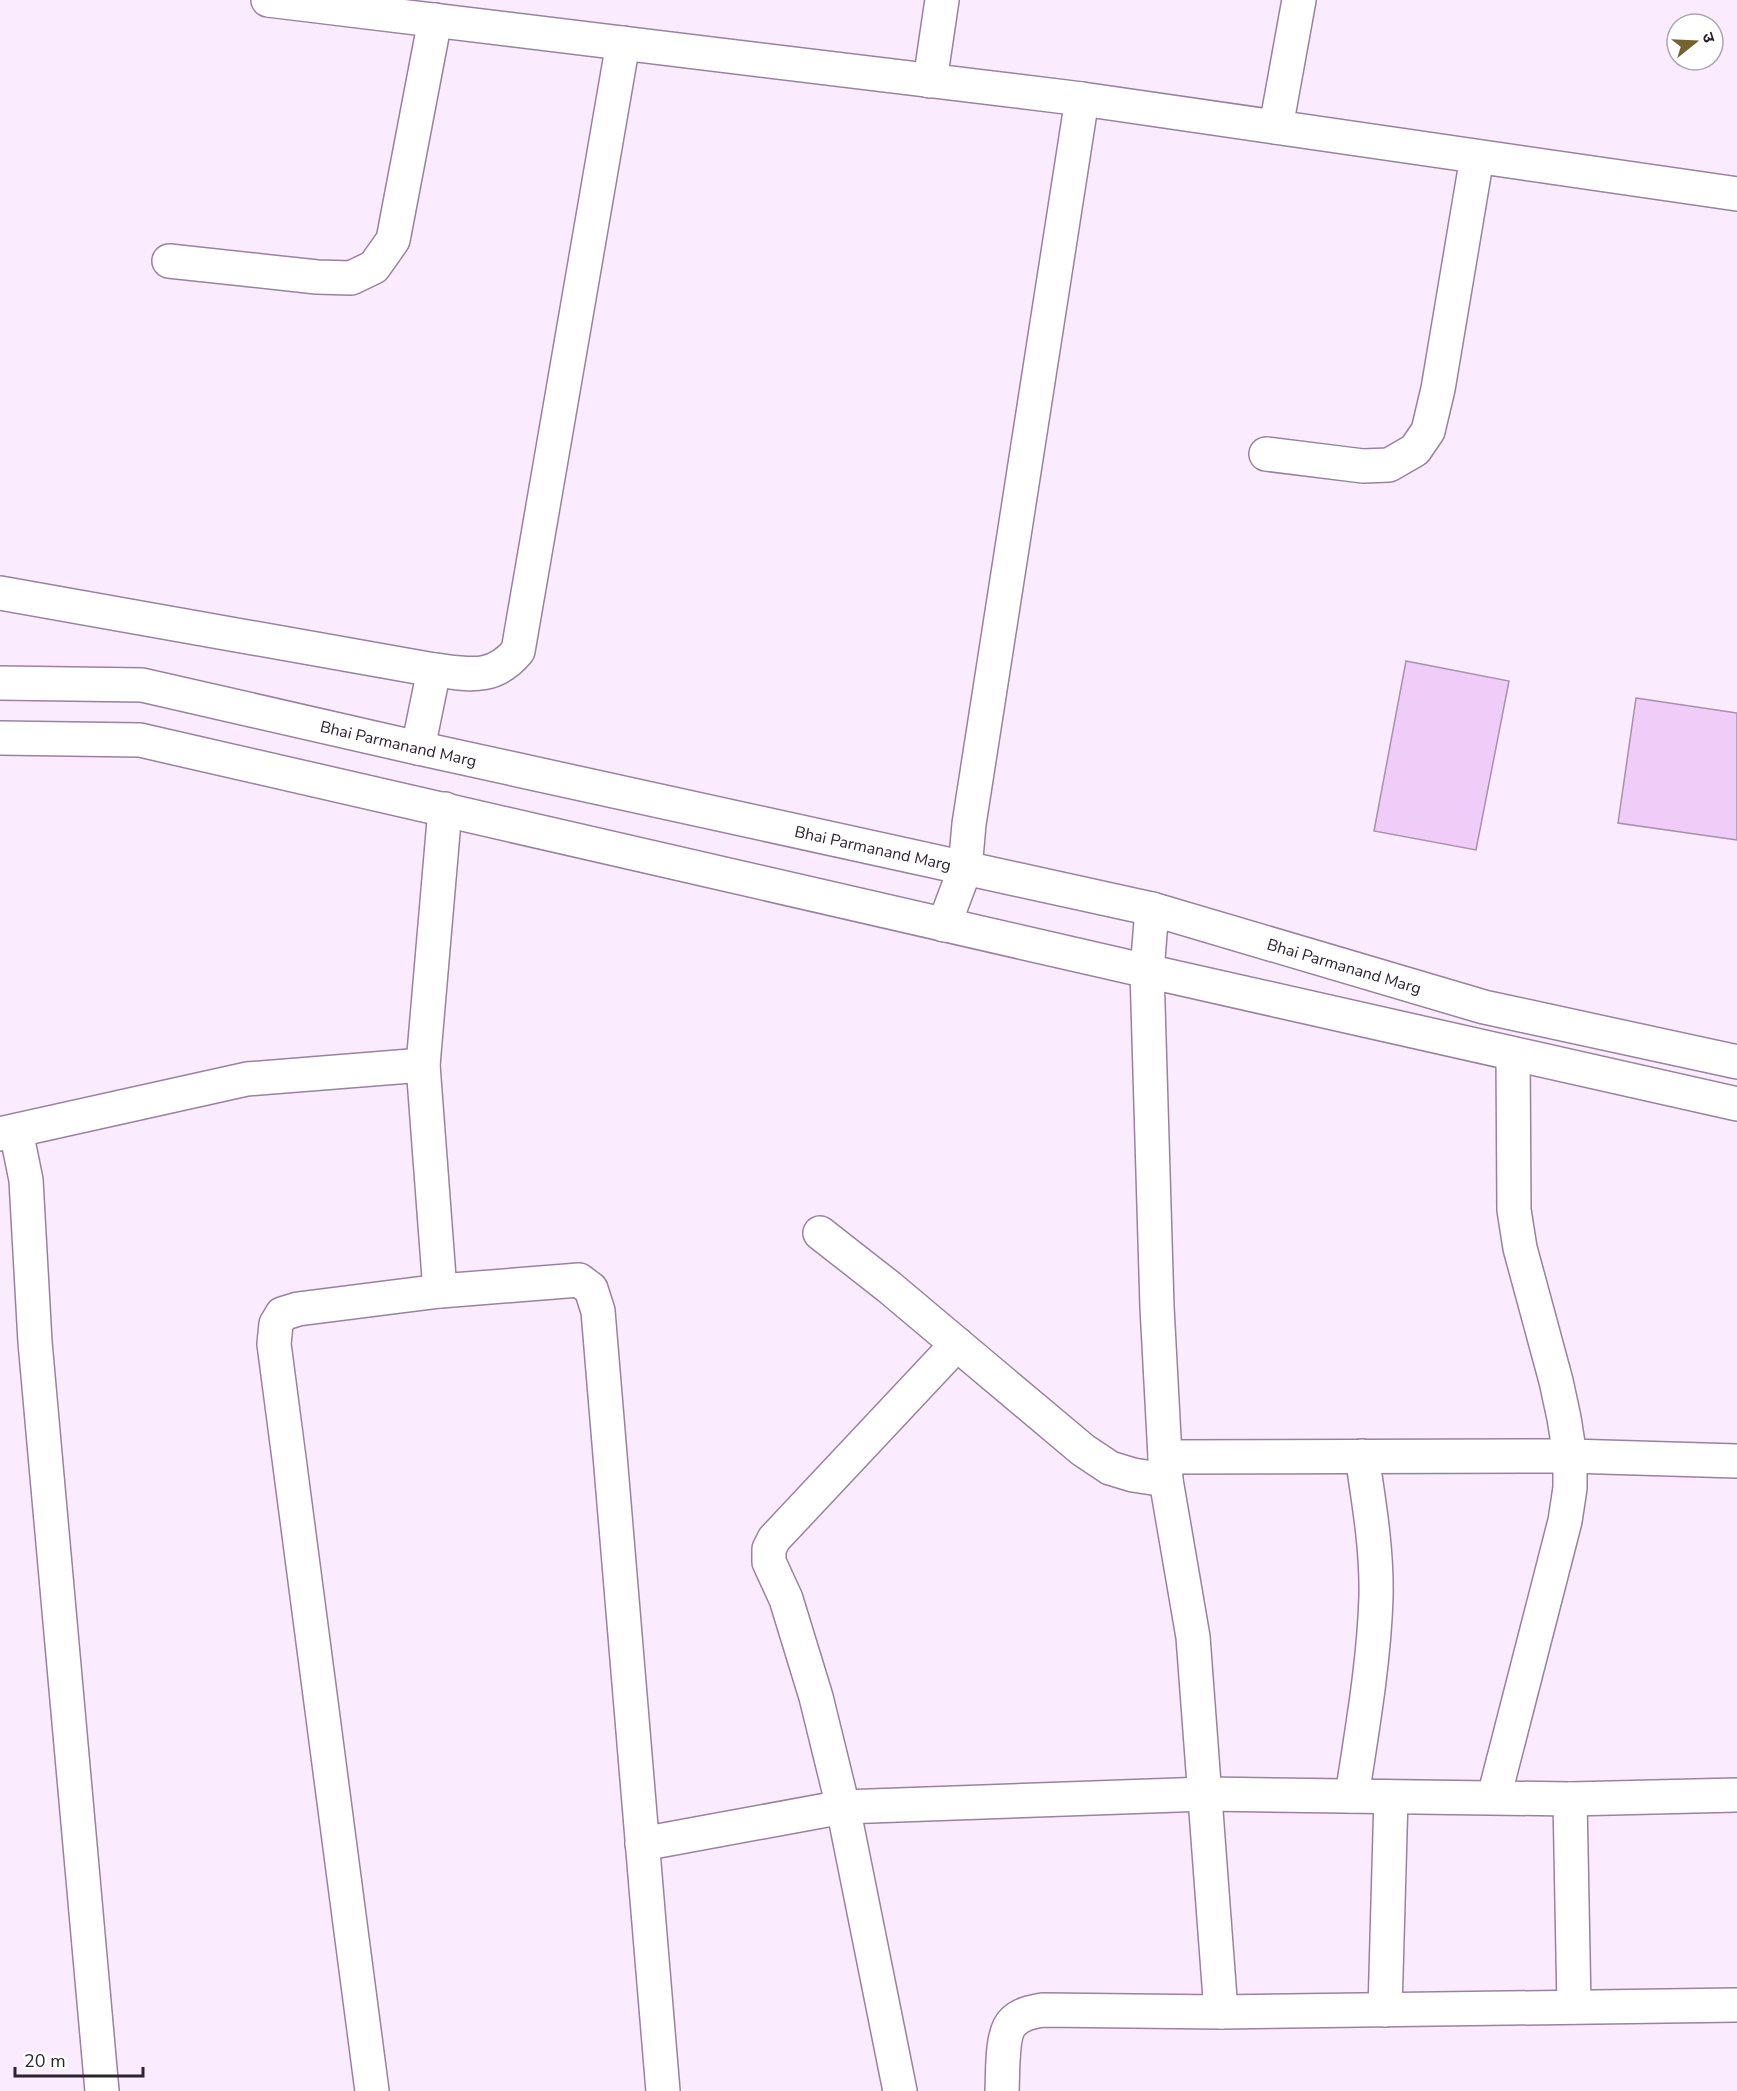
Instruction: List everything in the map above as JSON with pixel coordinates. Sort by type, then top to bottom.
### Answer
[{"type":"street","points":[[268,0],[1082,99],[1737,194]]},
{"type":"street","points":[[930,81],[942,0]]},
{"type":"street","points":[[1276,127],[1299,0]]},
{"type":"street","points":[[169,261],[317,277],[351,278],[374,267],[393,240],[435,21]]},
{"type":"street","points":[[0,593],[434,670],[475,675],[492,672],[508,663],[518,651],[623,43]]},
{"type":"street","points":[[944,925],[965,869],[969,824],[1082,99]]},
{"type":"street","points":[[1266,454],[1363,466],[1389,465],[1415,450],[1428,431],[1438,388],[1477,157]]},
{"type":"street","points":[[418,748],[434,670]]},
{"type":"street","name":"Bhai Parmanand Marg","points":[[0,684],[142,685],[1152,909],[1484,1007],[1737,1062]]},
{"type":"street","points":[[0,738],[140,740],[1737,1104]]},
{"type":"street","points":[[440,1291],[423,1065],[445,809]]},
{"type":"street","points":[[1152,909],[1147,971],[1157,1307],[1165,1468],[1193,1637],[1221,2012]]},
{"type":"street","points":[[1494,1797],[1565,1521],[1570,1488],[1570,1456],[1557,1381],[1531,1293],[1514,1210],[1513,1054]]},
{"type":"street","points":[[102,2091],[35,1342],[26,1180],[8,1132],[247,1079],[423,1065]]},
{"type":"street","points":[[820,1233],[1083,1450],[1110,1468],[1133,1475],[1165,1468],[1362,1456],[1570,1456],[1737,1461]]},
{"type":"street","points":[[372,2091],[274,1344],[276,1324],[282,1314],[298,1309],[440,1291],[579,1280],[591,1289],[598,1311],[663,2091]]},
{"type":"street","points":[[900,2091],[843,1807],[816,1697],[786,1599],[770,1562],[769,1549],[774,1539],[957,1344]]},
{"type":"street","points":[[1352,1796],[1372,1656],[1376,1595],[1373,1531],[1362,1456]]},
{"type":"street","points":[[642,1844],[843,1807],[1206,1794],[1570,1799],[1737,1795]]},
{"type":"street","points":[[1385,2010],[1390,1797]]},
{"type":"street","points":[[1570,1799],[1574,2007]]},
{"type":"street","points":[[1002,2091],[1005,2043],[1011,2024],[1025,2014],[1042,2010],[1221,2012],[1737,2005]]},
{"type":"building","points":[[1406,661],[1509,681],[1476,850],[1374,831]]},
{"type":"building","points":[[1636,698],[1737,713],[1737,840],[1618,823]]}]
